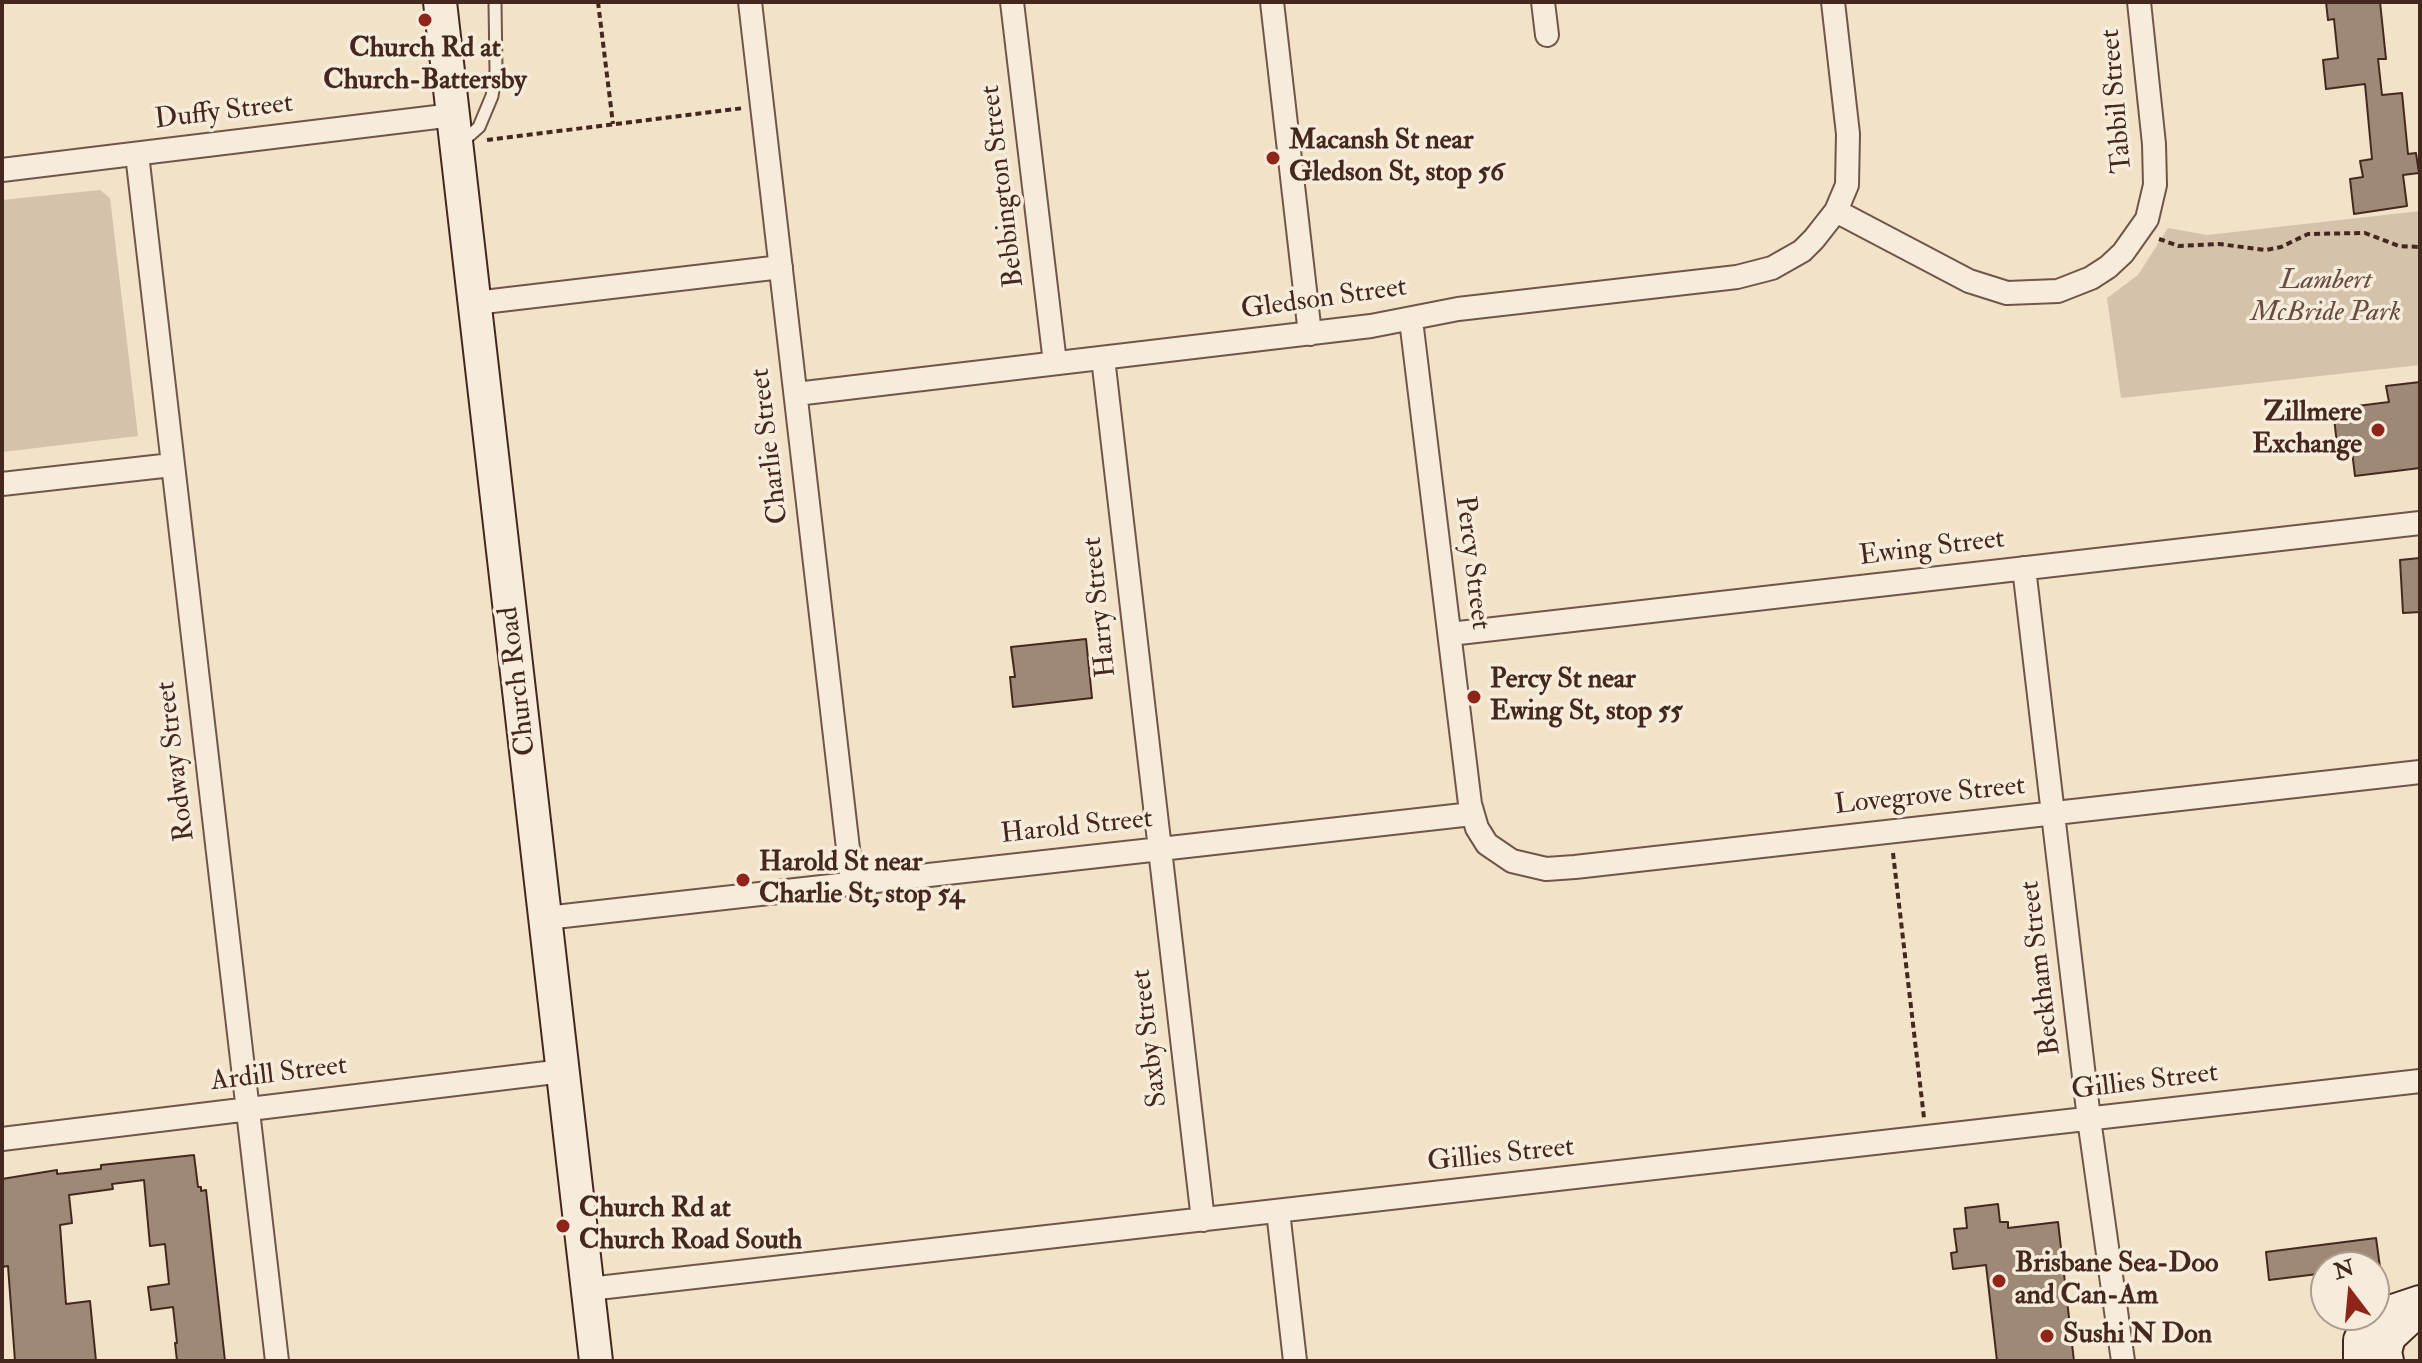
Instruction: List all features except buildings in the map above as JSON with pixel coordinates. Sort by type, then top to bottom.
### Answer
[{"type":"street","name":"Church Road","points":[[440,2],[463,131],[475,303],[596,1361]]},
{"type":"street","name":"Charlie Street","points":[[750,2],[852,883]]},
{"type":"street","name":"Bebbington Street","points":[[1012,2],[1055,363]]},
{"type":"street","points":[[1272,2],[1310,334]]},
{"type":"street","points":[[1543,2],[1547,35]]},
{"type":"street","points":[[1833,2],[1849,161],[1847,185],[1836,211]]},
{"type":"street","name":"Tabbil Street","points":[[1836,211],[1989,289],[2022,294],[2058,291],[2091,278],[2123,253],[2140,229],[2153,201],[2156,166],[2139,2]]},
{"type":"street","name":"Duffy Street","points":[[2,170],[137,154],[463,131]]},
{"type":"street","name":"Rodway Street","points":[[137,154],[277,1361]]},
{"type":"street","name":"Gledson Street","points":[[796,394],[1310,334],[1411,320],[1458,309],[1754,273],[1787,261],[1802,251],[1836,211]]},
{"type":"street","points":[[475,303],[781,267]]},
{"type":"street","name":"Percy Street","points":[[1411,320],[1472,814]]},
{"type":"street","name":"Harry Street","points":[[1103,358],[1159,849]]},
{"type":"street","points":[[2,484],[172,465]]},
{"type":"street","name":"Ewing Street","points":[[1450,634],[2420,523]]},
{"type":"street","name":"Beckham Street","points":[[2024,568],[2089,1119],[2123,1361]]},
{"type":"street","name":"Lovegrove Street","points":[[1472,814],[1477,828],[1494,851],[1512,861],[1546,869],[2420,772]]},
{"type":"street","name":"Harold Street","points":[[546,918],[1472,814]]},
{"type":"street","name":"Saxby Street","points":[[1159,849],[1203,1220]]},
{"type":"street","name":"Ardill Street","points":[[2,1139],[563,1071]]},
{"type":"street","name":"Gillies Street","points":[[589,1289],[2420,1081]]},
{"type":"street","points":[[1278,1211],[1295,1361]]},
{"type":"street","points":[[2360,1361],[2360,1340],[2368,1326],[2384,1314],[2420,1302]]},
{"type":"street","points":[[2387,1361],[2385,1352],[2389,1337],[2420,1308]]},
{"type":"lane","points":[[463,131],[470,135],[479,127],[492,96],[496,71],[495,2]]},
{"type":"path","points":[[598,2],[613,124]]},
{"type":"path","points":[[463,131],[613,124],[762,105]]},
{"type":"path","points":[[2140,229],[2179,246],[2219,244],[2273,249],[2308,234],[2365,233],[2399,246],[2420,247]]},
{"type":"path","points":[[1893,850],[1926,1138]]},
{"type":"green space","points":[[100,190],[110,198],[138,436],[2,452],[2,200]]},
{"type":"green space","name":"Lambert McBride Park","points":[[2420,211],[2420,365],[2121,398],[2107,298],[2138,275],[2168,228],[2207,235]]},
{"type":"place","name":"Church Rd at Church-Battersby","points":[[425,20]]},
{"type":"place","name":"Macansh St near Gledson St, stop 56","points":[[1273,158]]},
{"type":"place","name":"Zillmere Exchange","points":[[2378,430]]},
{"type":"place","name":"Percy St near Ewing St, stop 55","points":[[1474,697]]},
{"type":"place","name":"Harold St near Charlie St, stop 54","points":[[743,880]]},
{"type":"place","name":"Church Rd at Church Road South","points":[[563,1226]]},
{"type":"place","name":"Brisbane Sea-Doo and Can-Am","points":[[1999,1281]]},
{"type":"place","name":"Sushi N Don","points":[[2047,1336]]}]
